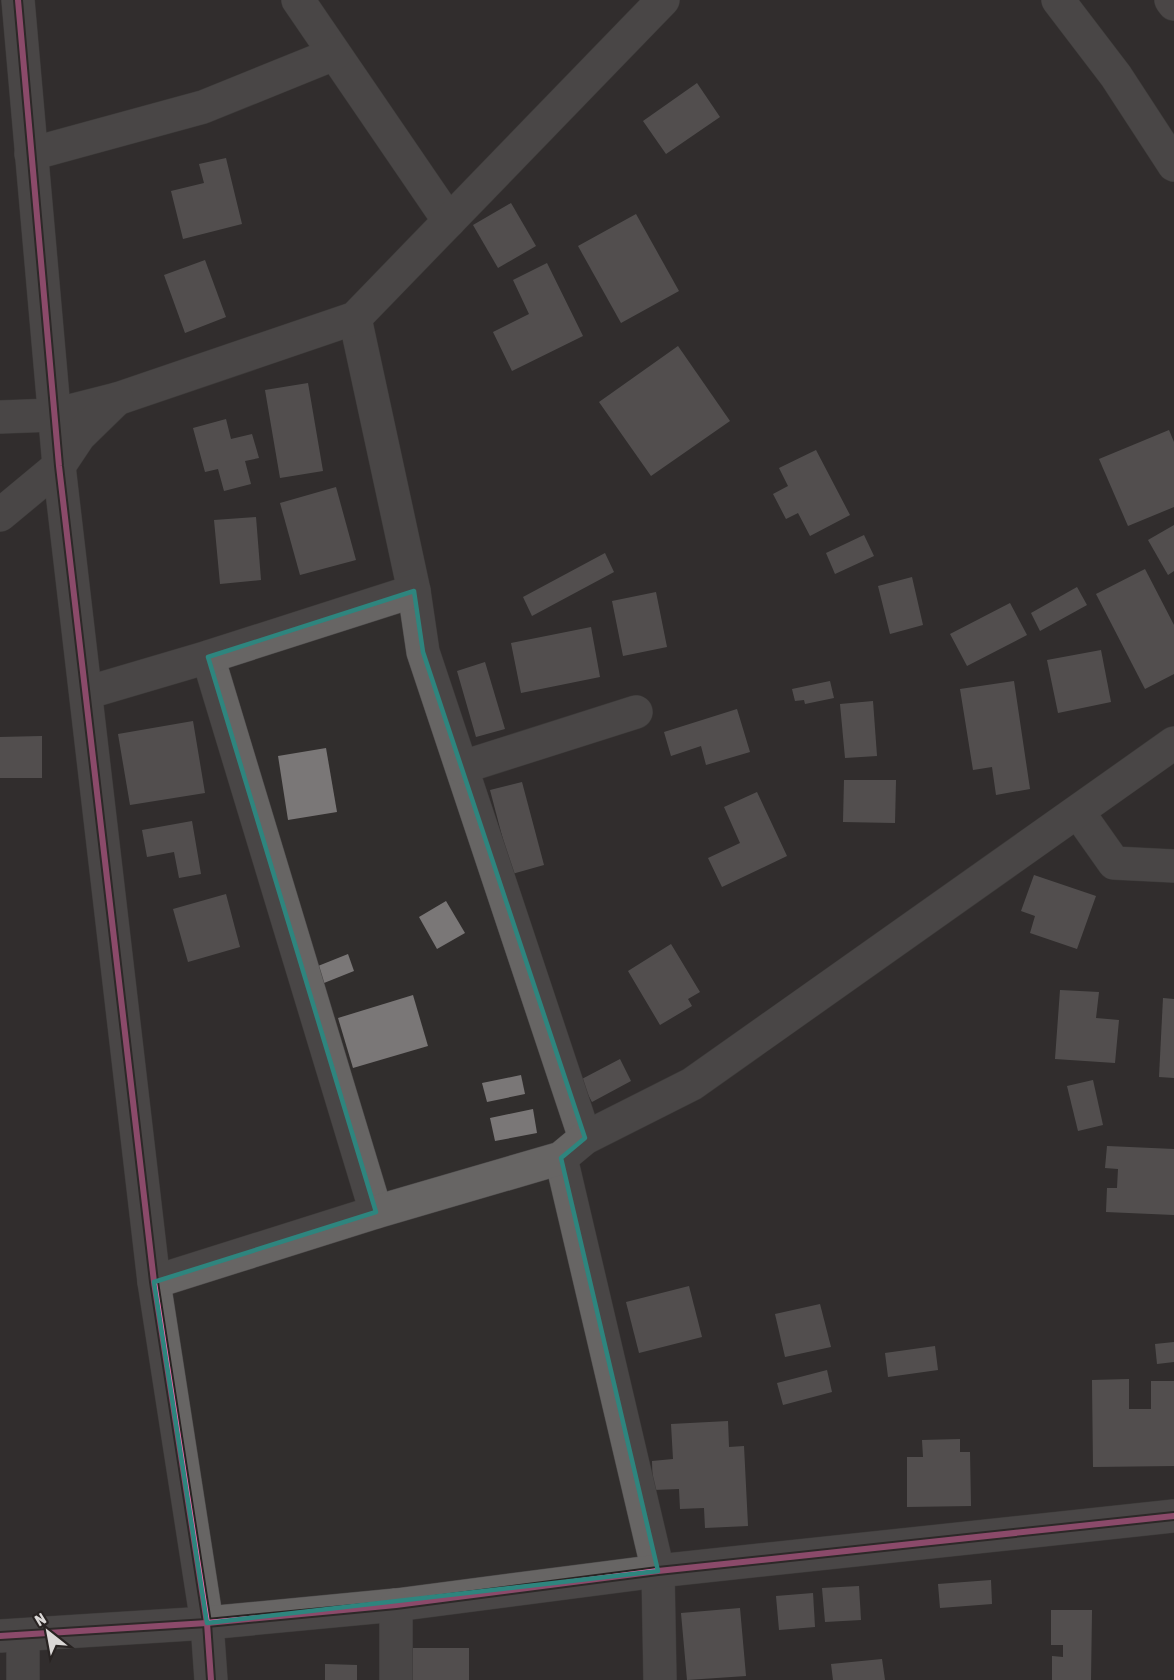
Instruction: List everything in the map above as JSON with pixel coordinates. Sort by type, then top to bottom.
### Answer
[{"type":"main road","points":[[1171,0],[1174,4]]},
{"type":"street","points":[[18,0],[59,466],[154,1282],[207,1623],[211,1680]]},
{"type":"street","points":[[298,0],[448,221]]},
{"type":"street","points":[[0,417],[54,415],[117,399],[355,318],[663,0]]},
{"type":"street","points":[[1058,0],[1116,76],[1174,165]]},
{"type":"street","points":[[31,154],[203,107],[334,54]]},
{"type":"street","points":[[355,318],[414,591],[423,652],[463,767],[573,1148],[658,1571],[660,1680]]},
{"type":"street","points":[[0,515],[59,466],[80,436],[117,399]]},
{"type":"street","points":[[86,693],[208,657],[414,591]]},
{"type":"street","points":[[208,657],[376,1212]]},
{"type":"street","points":[[463,767],[636,712]]},
{"type":"street","points":[[154,1282],[573,1148],[692,1084],[1174,743]]},
{"type":"street","points":[[1078,812],[1114,863],[1174,866]]},
{"type":"street","points":[[23,1680],[12,1635],[207,1623],[396,1605],[658,1571],[1174,1516]]},
{"type":"street","points":[[396,1605],[396,1680]]},
{"type":"highlighted area","points":[[414,591],[423,652],[585,1138],[561,1158],[658,1571],[207,1623],[154,1282],[376,1212],[208,657]]},
{"type":"building","points":[[697,83],[720,117],[666,154],[643,121]]},
{"type":"building","points":[[226,158],[242,224],[183,239],[171,191],[204,183],[199,164]]},
{"type":"building","points":[[511,203],[536,246],[498,268],[473,225]]},
{"type":"building","points":[[636,214],[679,291],[621,323],[578,246]]},
{"type":"building","points":[[205,260],[226,317],[185,333],[164,275]]},
{"type":"building","points":[[547,263],[583,336],[512,371],[493,332],[529,314],[513,280]]},
{"type":"building","points":[[678,346],[730,421],[651,476],[599,402]]},
{"type":"building","points":[[308,383],[323,471],[280,478],[265,390]]},
{"type":"building","points":[[226,419],[231,439],[252,434],[259,458],[245,461],[251,484],[224,491],[218,469],[205,472],[193,428]]},
{"type":"building","points":[[1169,430],[1174,442],[1174,507],[1128,526],[1099,459]]},
{"type":"building","points":[[816,450],[850,515],[810,536],[798,513],[786,519],[773,494],[788,486],[779,468]]},
{"type":"building","points":[[336,487],[356,560],[300,575],[280,503]]},
{"type":"building","points":[[256,517],[261,580],[220,584],[214,520]]},
{"type":"building","points":[[1174,525],[1174,571],[1168,575],[1148,540]]},
{"type":"building","points":[[864,535],[874,556],[835,574],[826,553]]},
{"type":"building","points":[[605,553],[614,572],[532,616],[523,597]]},
{"type":"building","points":[[1145,569],[1174,625],[1174,674],[1145,689],[1096,594]]},
{"type":"building","points":[[912,577],[923,625],[890,634],[878,586]]},
{"type":"building","points":[[1077,587],[1087,605],[1040,631],[1031,613]]},
{"type":"building","points":[[656,592],[667,647],[623,656],[612,601]]},
{"type":"building","points":[[1010,603],[1027,635],[967,666],[950,634]]},
{"type":"building","points":[[591,627],[600,677],[521,693],[511,643]]},
{"type":"building","points":[[1101,650],[1111,702],[1058,713],[1047,660]]},
{"type":"building","points":[[485,662],[505,729],[476,737],[457,671]]},
{"type":"building","points":[[830,681],[834,698],[805,704],[804,700],[795,701],[792,689]]},
{"type":"building","points":[[1014,681],[1030,789],[996,795],[992,767],[973,770],[960,689]]},
{"type":"building","points":[[873,701],[877,756],[845,758],[840,704]]},
{"type":"building","points":[[737,709],[750,752],[706,765],[701,746],[671,756],[664,732]]},
{"type":"building","points":[[193,721],[205,793],[130,805],[118,734]]},
{"type":"building","points":[[42,736],[42,778],[0,778],[0,737]]},
{"type":"building","points":[[326,748],[337,812],[288,820],[278,756]]},
{"type":"building","points":[[844,780],[896,780],[895,823],[843,822]]},
{"type":"building","points":[[522,782],[544,865],[512,874],[490,790]]},
{"type":"building","points":[[757,792],[787,856],[722,887],[708,858],[740,843],[724,807]]},
{"type":"building","points":[[192,821],[201,874],[179,878],[174,852],[147,857],[142,830]]},
{"type":"building","points":[[1034,875],[1096,896],[1077,949],[1030,933],[1035,916],[1021,911]]},
{"type":"building","points":[[226,894],[240,947],[188,962],[173,909]]},
{"type":"building","points":[[446,901],[465,933],[437,949],[419,917]]},
{"type":"building","points":[[671,944],[700,992],[688,999],[692,1006],[660,1025],[628,971]]},
{"type":"building","points":[[348,954],[354,971],[314,987],[308,970]]},
{"type":"building","points":[[1060,990],[1099,992],[1096,1018],[1119,1020],[1115,1063],[1055,1059]]},
{"type":"building","points":[[413,995],[428,1046],[353,1068],[338,1018]]},
{"type":"building","points":[[1163,998],[1174,999],[1174,1078],[1159,1077]]},
{"type":"building","points":[[620,1059],[631,1081],[592,1102],[580,1080]]},
{"type":"building","points":[[521,1075],[525,1094],[487,1102],[482,1083]]},
{"type":"building","points":[[1093,1080],[1103,1125],[1078,1131],[1067,1086]]},
{"type":"building","points":[[533,1109],[537,1133],[495,1141],[490,1118]]},
{"type":"building","points":[[1107,1146],[1174,1149],[1174,1215],[1106,1212],[1107,1188],[1117,1188],[1118,1169],[1105,1168]]},
{"type":"building","points":[[689,1286],[702,1337],[639,1353],[626,1302]]},
{"type":"building","points":[[820,1304],[831,1347],[785,1357],[775,1314]]},
{"type":"building","points":[[1174,1342],[1174,1362],[1157,1364],[1155,1344]]},
{"type":"building","points":[[935,1346],[938,1370],[888,1377],[885,1353]]},
{"type":"building","points":[[827,1370],[832,1392],[783,1405],[777,1383]]},
{"type":"building","points":[[1129,1379],[1129,1409],[1151,1409],[1151,1381],[1174,1381],[1174,1466],[1093,1467],[1092,1380]]},
{"type":"building","points":[[728,1421],[729,1447],[744,1446],[748,1526],[705,1528],[704,1508],[680,1509],[679,1489],[653,1490],[652,1461],[673,1459],[671,1424]]},
{"type":"building","points":[[960,1439],[960,1452],[970,1452],[971,1506],[907,1507],[907,1457],[923,1457],[922,1440]]},
{"type":"building","points":[[991,1580],[992,1604],[940,1608],[938,1584]]},
{"type":"building","points":[[859,1586],[861,1620],[825,1622],[822,1588]]},
{"type":"building","points":[[813,1593],[815,1627],[779,1630],[776,1596]]},
{"type":"building","points":[[740,1608],[746,1676],[687,1680],[681,1613]]},
{"type":"building","points":[[1051,1610],[1092,1610],[1091,1680],[1052,1680],[1052,1656],[1063,1657],[1063,1645],[1051,1645]]},
{"type":"building","points":[[400,1648],[469,1648],[469,1680],[400,1680]]},
{"type":"building","points":[[882,1659],[885,1680],[833,1680],[831,1664]]},
{"type":"building","points":[[325,1664],[357,1665],[357,1680],[325,1680]]},
{"type":"cycle path","points":[[18,0],[59,466],[154,1282],[207,1623],[211,1680]]},
{"type":"cycle path","points":[[0,1636],[207,1623],[396,1605],[658,1571],[1174,1516]]}]
